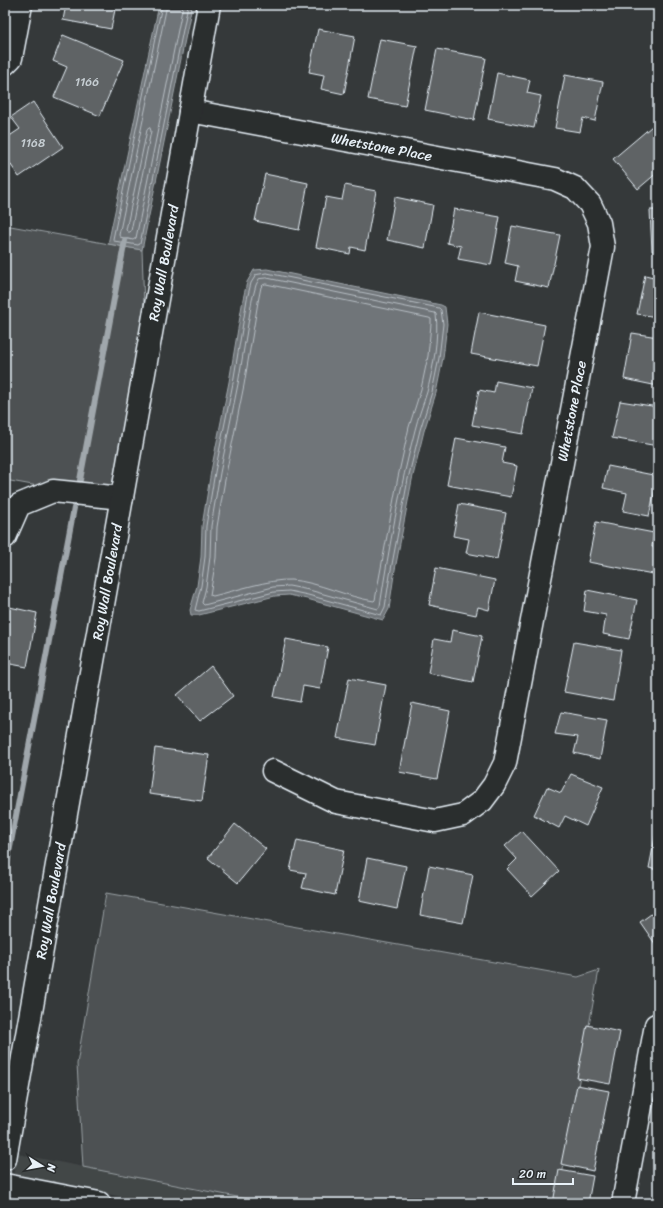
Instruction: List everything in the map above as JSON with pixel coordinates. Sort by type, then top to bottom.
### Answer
[{"type":"street","points":[[5,64],[11,58],[21,5]]},
{"type":"street","name":"Roy Wall Boulevard","points":[[5,1159],[209,5]]},
{"type":"street","name":"Whetstone Place","points":[[190,111],[555,178],[575,188],[590,204],[599,223],[603,247],[505,762],[494,785],[482,801],[463,815],[435,821],[336,802],[273,771]]},
{"type":"street","points":[[5,537],[19,505],[53,491],[122,498]]},
{"type":"street","points":[[623,1203],[656,1025]]},
{"type":"street","points":[[5,1185],[99,1203]]},
{"type":"shaded area","points":[[5,225],[142,250],[144,308],[110,499],[5,480]]},
{"type":"shaded area","points":[[106,893],[578,977],[599,970],[557,1203],[268,1203],[83,1167],[77,1064]]},
{"type":"shaded area","points":[[18,1154],[268,1203],[154,1203],[14,1176]]},
{"type":"shaded area","points":[[5,1196],[43,1203],[5,1203]]},
{"type":"water","points":[[159,5],[192,5],[142,250],[108,244]]},
{"type":"water","points":[[267,269],[445,307],[447,324],[443,358],[436,393],[424,431],[412,480],[389,609],[383,620],[289,595],[275,596],[199,615],[191,615],[190,610],[197,586],[201,557],[202,526],[211,471],[229,382],[243,299],[247,282],[254,270]]},
{"type":"building","points":[[66,5],[116,5],[111,29],[63,20]]},
{"type":"building","points":[[318,29],[355,36],[344,94],[321,89],[324,75],[309,72]]},
{"type":"building","points":[[63,35],[124,60],[100,116],[54,97],[67,67],[53,61]]},
{"type":"building","points":[[380,39],[417,46],[405,106],[368,99]]},
{"type":"building","points":[[437,49],[486,58],[474,120],[425,110]]},
{"type":"building","points":[[497,73],[530,80],[527,93],[541,96],[534,128],[488,119]]},
{"type":"building","points":[[565,75],[603,82],[595,121],[583,118],[580,132],[555,128]]},
{"type":"building","points":[[33,102],[63,147],[19,177],[5,156],[5,139],[20,129],[11,117]]},
{"type":"building","points":[[658,121],[658,172],[638,189],[613,159]]},
{"type":"building","points":[[265,174],[308,183],[299,230],[255,221]]},
{"type":"building","points":[[345,185],[376,191],[365,250],[351,247],[350,254],[316,247],[326,197],[342,200]]},
{"type":"building","points":[[395,197],[433,205],[425,248],[387,240]]},
{"type":"building","points":[[454,209],[500,217],[491,265],[458,259],[461,246],[447,243]]},
{"type":"building","points":[[650,210],[658,210],[658,251],[652,251]]},
{"type":"building","points":[[512,226],[560,235],[549,288],[515,281],[518,266],[505,263]]},
{"type":"building","points":[[645,275],[658,278],[658,317],[637,314]]},
{"type":"building","points":[[479,312],[545,325],[537,366],[471,354]]},
{"type":"building","points":[[632,333],[658,337],[658,386],[624,379]]},
{"type":"building","points":[[496,381],[532,388],[523,434],[472,425],[479,390],[494,393]]},
{"type":"building","points":[[620,401],[658,407],[658,446],[612,438]]},
{"type":"building","points":[[456,438],[505,447],[502,463],[517,466],[511,497],[447,485]]},
{"type":"building","points":[[608,466],[658,476],[649,516],[623,511],[627,493],[603,488]]},
{"type":"building","points":[[459,504],[506,513],[497,559],[466,553],[469,539],[453,536]]},
{"type":"building","points":[[596,522],[654,533],[652,547],[658,548],[653,574],[588,562]]},
{"type":"building","points":[[436,568],[495,580],[489,610],[478,607],[476,615],[429,605]]},
{"type":"building","points":[[587,590],[637,600],[629,639],[603,634],[606,615],[584,611]]},
{"type":"building","points":[[5,606],[37,613],[27,667],[5,663]]},
{"type":"building","points":[[452,630],[482,636],[473,682],[428,673],[434,639],[450,642]]},
{"type":"building","points":[[286,639],[328,647],[320,689],[303,686],[300,702],[274,697]]},
{"type":"building","points":[[574,642],[621,650],[613,701],[564,692]]},
{"type":"building","points":[[211,666],[233,696],[200,721],[177,695]]},
{"type":"building","points":[[349,678],[386,685],[375,745],[337,738]]},
{"type":"building","points":[[412,703],[450,711],[437,779],[399,772]]},
{"type":"building","points":[[561,712],[607,720],[600,759],[574,753],[578,737],[555,734]]},
{"type":"building","points":[[155,748],[209,755],[202,801],[149,794]]},
{"type":"building","points":[[571,774],[603,787],[586,826],[565,816],[559,828],[534,815],[547,787],[561,793]]},
{"type":"building","points":[[658,822],[658,870],[649,868]]},
{"type":"building","points":[[235,824],[266,849],[238,883],[208,858]]},
{"type":"building","points":[[522,831],[559,871],[532,896],[507,869],[517,859],[505,846]]},
{"type":"building","points":[[297,840],[344,850],[335,895],[302,888],[306,873],[290,870]]},
{"type":"building","points":[[367,858],[406,866],[397,909],[359,901]]},
{"type":"building","points":[[429,866],[473,875],[463,923],[420,915]]},
{"type":"building","points":[[658,909],[658,948],[640,922]]},
{"type":"building","points":[[587,1025],[620,1032],[610,1084],[577,1078]]},
{"type":"building","points":[[577,1085],[609,1091],[593,1171],[561,1164]]},
{"type":"building","points":[[559,1170],[593,1176],[588,1203],[553,1203]]},
{"type":"waterway","points":[[80,480],[125,240]]},
{"type":"waterway","points":[[5,874],[74,508]]}]
